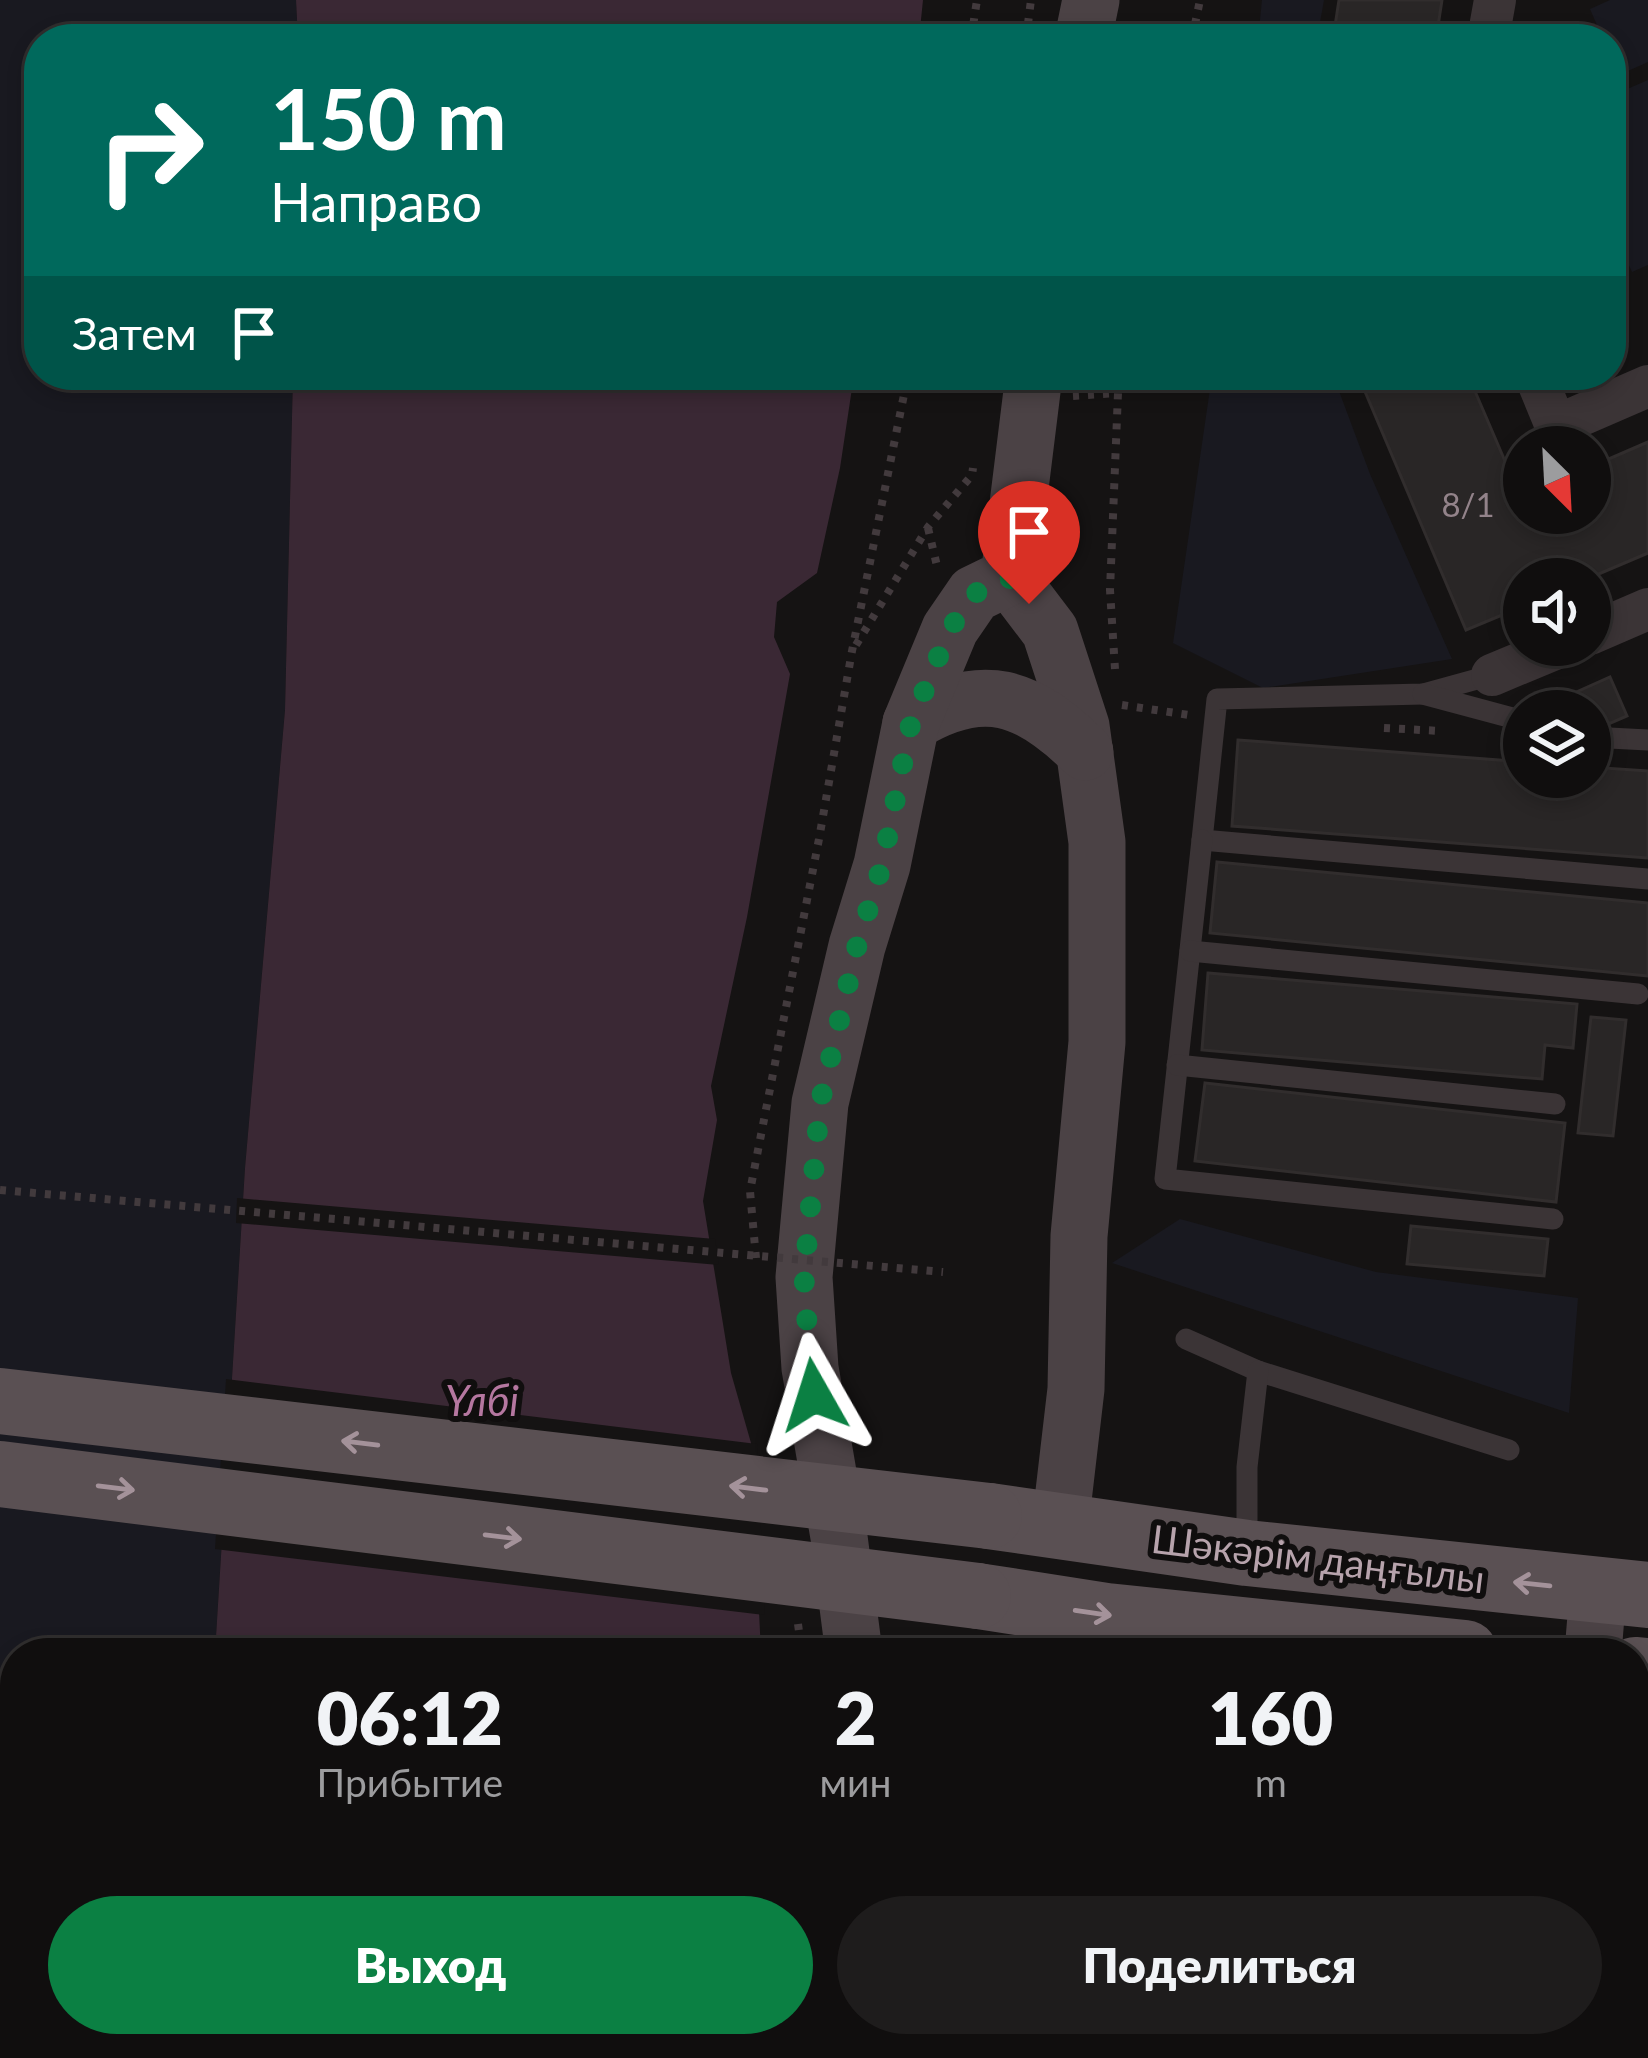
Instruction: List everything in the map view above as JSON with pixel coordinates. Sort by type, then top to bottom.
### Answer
[{"type":"main road","points":[[1032,390],[1009,577],[1050,631],[1081,726],[1097,842],[1097,1042],[1079,1236],[1076,1388],[1060,1526]]},
{"type":"main road","points":[[852,1638],[810,1368],[804,1277],[820,1103],[857,946],[882,865],[911,723],[962,611],[974,594],[1009,577]]},
{"type":"main road","points":[[911,723],[953,702],[1002,699],[1033,709],[1085,752]]},
{"type":"main road","name":"Шәкәрім даңғылы","points":[[0,1401],[989,1516],[1613,1613]]},
{"type":"main road","name":"Шәкәрім даңғылы","points":[[0,1474],[1310,1638]]},
{"type":"street","points":[[1541,390],[1556,426],[1648,386]]},
{"type":"street","points":[[1611,625],[1648,609]]},
{"type":"street","points":[[1492,676],[1515,666]]},
{"type":"lane","points":[[1492,676],[1423,694],[1217,699],[1165,1179],[1553,1219]]},
{"type":"lane","points":[[1423,694],[1503,715]]},
{"type":"lane","points":[[1611,738],[1648,740]]},
{"type":"lane","points":[[1202,840],[1648,879]]},
{"type":"lane","points":[[1190,951],[1638,994]]},
{"type":"lane","points":[[1177,1065],[1555,1104]]},
{"type":"lane","points":[[1186,1340],[1258,1371],[1509,1450]]},
{"type":"lane","points":[[1247,1553],[1247,1466],[1258,1371]]},
{"type":"path","points":[[750,1191],[905,390]]},
{"type":"path","points":[[1112,651],[1119,390]]},
{"type":"path","points":[[852,651],[928,526],[972,475],[974,455]]},
{"type":"path","points":[[0,1190],[943,1271]]},
{"type":"path","points":[[844,1264],[847,1241]]},
{"type":"shaded area","points":[[0,0],[296,0],[297,24],[24,24],[24,390],[293,390],[285,710],[245,1168],[216,1638],[0,1638]]},
{"type":"shaded area","points":[[1262,0],[1324,0],[1320,24],[1260,24]]},
{"type":"shaded area","points":[[1610,0],[1648,0],[1648,62],[1626,72],[1626,24],[1596,24],[1590,9]]},
{"type":"shaded area","points":[[1648,80],[1648,265],[1632,272],[1626,259],[1626,90]]},
{"type":"shaded area","points":[[1210,390],[1339,390],[1370,474],[1452,659],[1263,688],[1173,643]]},
{"type":"shaded area","points":[[1180,1219],[1376,1272],[1578,1298],[1569,1413],[1112,1263]]},
{"type":"water","points":[[296,0],[923,0],[921,24],[297,24]]},
{"type":"water","name":"Үлбі","points":[[293,390],[852,390],[817,573],[777,602],[774,637],[790,674],[711,1086],[717,1120],[703,1201],[731,1373],[751,1443],[760,1638],[216,1638],[245,1168],[285,710]]},
{"type":"pier","points":[[237,1198],[715,1239],[719,1265],[236,1223]]},
{"type":"pier","points":[[226,1379],[757,1444],[765,1615],[215,1549]]},
{"type":"building","points":[[1339,0],[1442,0],[1438,24],[1335,24]]},
{"type":"building","points":[[1364,390],[1474,390],[1503,456],[1503,534],[1611,534],[1611,458],[1648,442],[1648,553],[1611,569],[1611,558],[1503,558],[1503,615],[1466,630]]},
{"type":"building","points":[[1610,677],[1627,716],[1611,723],[1611,690],[1581,690]]},
{"type":"building","points":[[1238,740],[1503,760],[1503,798],[1611,798],[1611,768],[1648,771],[1648,858],[1232,826]]},
{"type":"building","points":[[1217,862],[1648,903],[1648,976],[1210,933]]},
{"type":"building","points":[[1208,973],[1577,1004],[1573,1048],[1545,1045],[1542,1079],[1202,1050]]},
{"type":"building","points":[[1591,1017],[1626,1020],[1613,1136],[1578,1133]]},
{"type":"building","points":[[1205,1083],[1565,1123],[1556,1202],[1195,1161]]},
{"type":"building","points":[[1411,1226],[1548,1239],[1544,1276],[1407,1264]]},
{"type":"route","points":[[814,1395],[804,1277],[820,1103],[857,946],[882,865],[911,723],[950,629],[974,594],[1009,577],[1029,604]]}]
